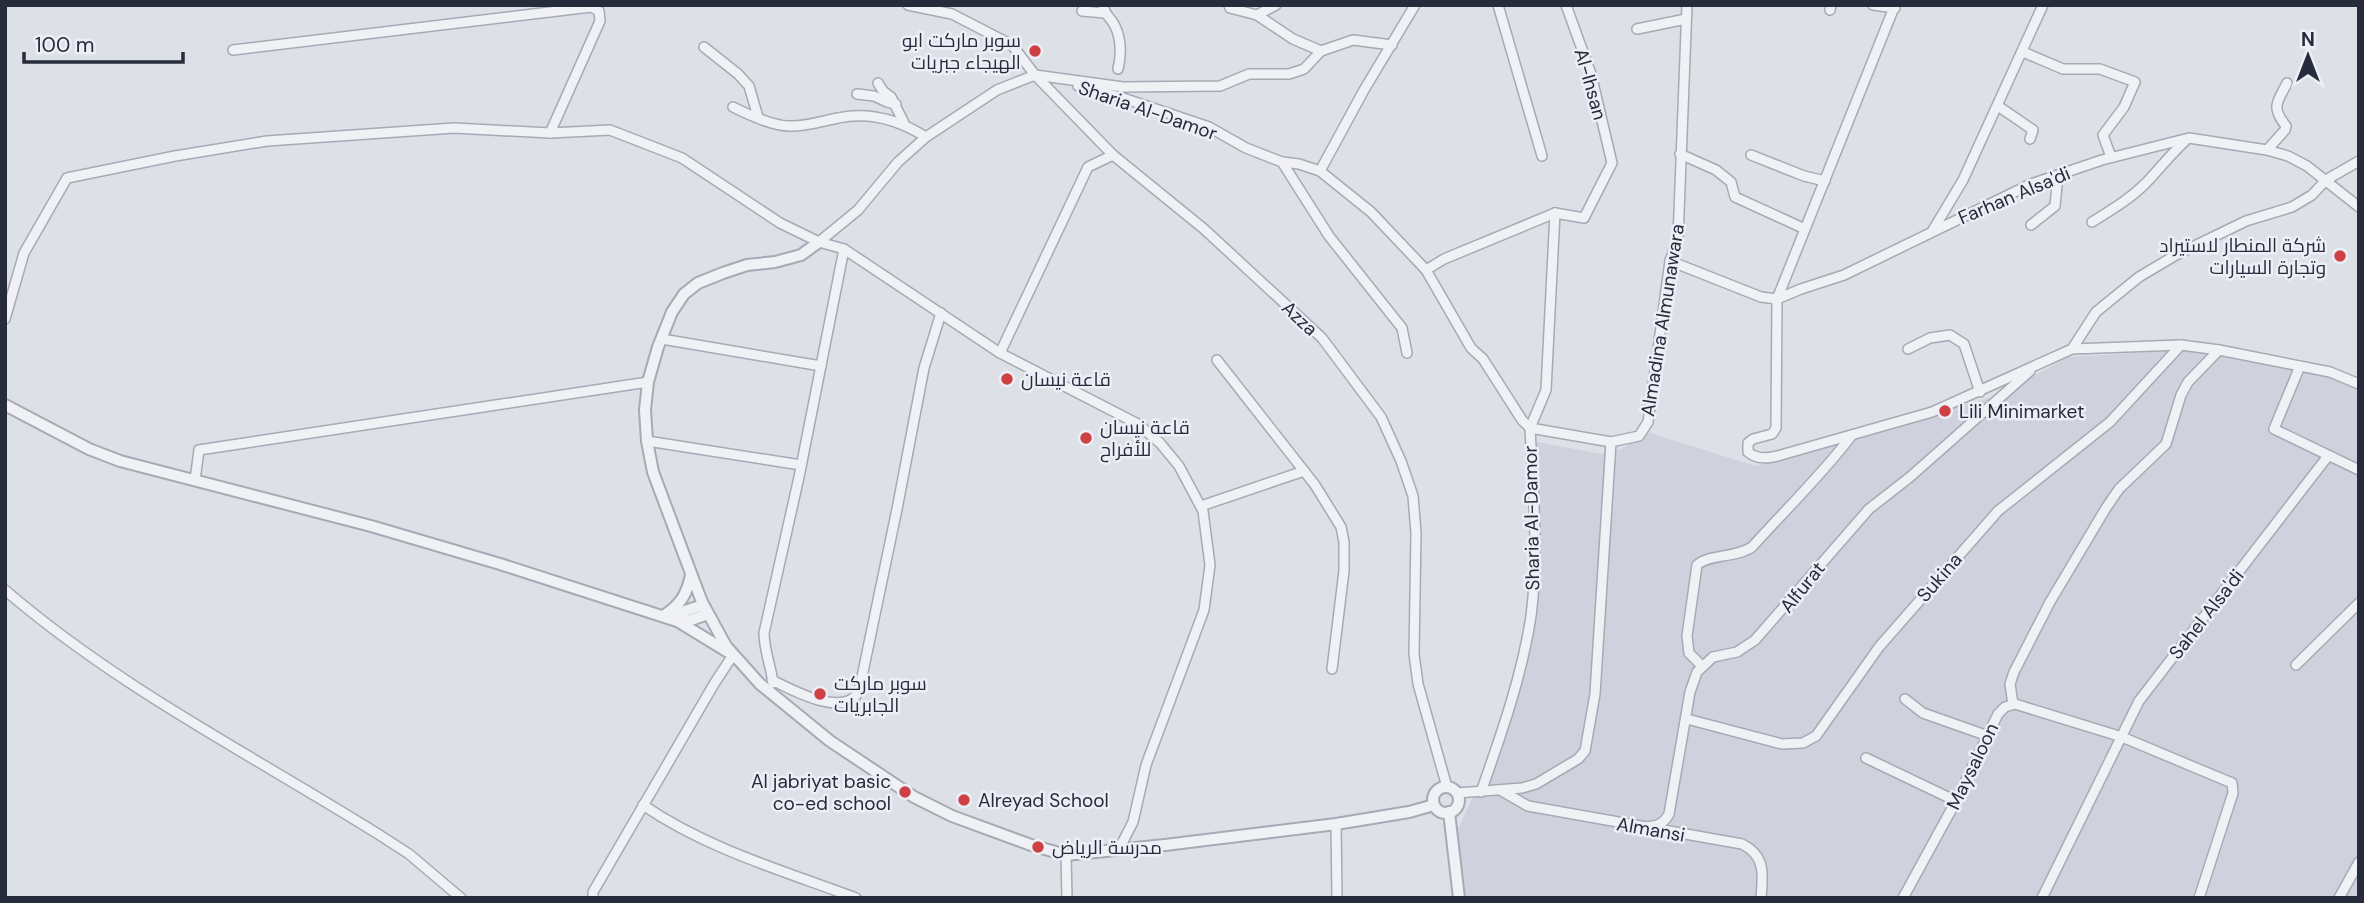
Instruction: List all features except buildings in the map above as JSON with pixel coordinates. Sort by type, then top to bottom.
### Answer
[{"type":"street","name":"Azza","points":[[908,5],[952,14],[1012,44],[1035,75],[1113,155],[1204,229],[1322,338],[1381,417],[1413,496],[1416,533],[1414,654],[1418,684],[1447,787]]},
{"type":"street","points":[[1229,5],[1230,8],[1256,15],[1293,39],[1321,51]]},
{"type":"street","points":[[1256,15],[1276,5]]},
{"type":"street","points":[[1320,171],[1415,5]]},
{"type":"street","points":[[1498,5],[1542,156]]},
{"type":"street","name":"Al-Ihsan","points":[[1555,213],[1584,218],[1612,163],[1591,74],[1566,5]]},
{"type":"street","name":"Almadina Almunawara","points":[[1611,442],[1639,436],[1648,422],[1671,261],[1678,239],[1687,5]]},
{"type":"street","points":[[1873,5],[1895,6],[1777,299],[1776,428],[1772,434],[1750,440],[1748,452],[1756,457],[1769,458],[1933,412],[2072,349],[2181,345],[2330,372],[2359,384]]},
{"type":"street","points":[[1933,230],[1963,180],[2043,5]]},
{"type":"street","points":[[233,50],[591,7],[600,11],[600,21],[551,133]]},
{"type":"street","points":[[1082,11],[1104,9],[1113,23],[1121,50],[1118,69]]},
{"type":"street","points":[[1637,30],[1686,19]]},
{"type":"street","points":[[733,655],[705,609],[691,575],[653,472],[647,441],[645,410],[649,382],[662,339],[684,294],[698,283],[747,265],[775,262],[801,255],[858,211],[898,162],[926,137],[997,90],[1035,75],[1123,87],[1220,86],[1249,74],[1289,74],[1304,69],[1321,51],[1353,40],[1392,45]]},
{"type":"street","points":[[704,47],[749,86],[758,117]]},
{"type":"street","points":[[2023,52],[2063,69],[2101,69],[2135,82],[2124,107],[2103,135],[2111,158]]},
{"type":"street","name":"Sharia Al-Damor","points":[[1035,75],[1120,97],[1209,127],[1247,148],[1282,162],[1320,171],[1371,212],[1426,270],[1471,348],[1483,359],[1522,421],[1530,428],[1534,568],[1531,616],[1518,674],[1481,792]]},
{"type":"street","points":[[878,83],[896,104],[904,123]]},
{"type":"street","points":[[2267,150],[2285,130],[2286,126],[2277,115],[2277,102],[2287,83]]},
{"type":"street","points":[[857,94],[874,96],[887,103],[896,104]]},
{"type":"street","points":[[1998,106],[2034,130],[2030,139]]},
{"type":"street","points":[[733,107],[788,127],[857,115],[904,123],[926,137]]},
{"type":"street","points":[[5,319],[24,253],[67,178],[267,141],[453,128],[551,133],[610,130],[682,158],[780,223],[819,242],[844,249],[1000,353],[1138,424],[1171,455],[1187,479],[1201,506],[1208,535],[1210,565],[1204,610],[1146,765],[1133,822],[1118,851]]},
{"type":"street","points":[[2092,222],[2146,183],[2161,163],[2189,138]]},
{"type":"street","name":"Farhan Alsa'di","points":[[1777,299],[1844,275],[2031,184],[2111,158],[2189,138],[2267,150],[2298,160],[2359,207]]},
{"type":"street","points":[[1680,154],[1716,170],[1731,181],[1735,197],[1805,229]]},
{"type":"street","points":[[1000,353],[1088,167],[1113,155]]},
{"type":"street","points":[[1751,155],[1804,176],[1825,181]]},
{"type":"street","points":[[2072,349],[2096,312],[2139,277],[2176,255],[2246,221],[2292,207],[2312,195],[2326,180],[2359,161]]},
{"type":"street","points":[[1282,162],[1329,236],[1402,328],[1407,353]]},
{"type":"street","points":[[2031,225],[2055,206],[2058,175]]},
{"type":"street","points":[[1426,270],[1444,259],[1555,213],[1546,390],[1530,428],[1611,442],[1595,694],[1587,745],[1578,759],[1557,774],[1522,788],[1457,793],[1447,787],[1436,792],[1434,805],[1439,811],[1449,812],[1458,806],[1457,793]]},
{"type":"street","points":[[774,695],[765,633],[844,249]]},
{"type":"street","points":[[1671,261],[1761,298],[1777,299]]},
{"type":"street","points":[[772,680],[802,695],[832,702],[850,702],[856,698],[924,368],[941,313]]},
{"type":"street","points":[[1908,349],[1930,338],[1950,335],[1964,344],[1980,392]]},
{"type":"street","points":[[662,339],[821,366]]},
{"type":"street","name":"Sukina","points":[[1687,719],[1782,744],[1803,743],[1816,736],[1878,647],[1998,511],[2110,422],[2181,345]]},
{"type":"street","points":[[2013,704],[2010,684],[2014,672],[2050,602],[2119,489],[2166,444],[2184,388],[2219,350]]},
{"type":"street","points":[[1217,360],[1304,471],[1341,527],[1344,571],[1332,668]]},
{"type":"street","points":[[2300,366],[2274,429],[2359,470]]},
{"type":"street","name":"Alfurat","points":[[1702,666],[1713,657],[1737,652],[1755,640],[1869,509],[2034,367]]},
{"type":"street","points":[[195,480],[199,450],[649,382]]},
{"type":"street","points":[[5,405],[89,449],[120,461],[410,537],[669,618],[691,620],[705,609]]},
{"type":"street","points":[[1638,827],[1657,826],[1669,814],[1690,692],[1702,666],[1689,653],[1687,636],[1697,565],[1703,560],[1741,553],[1752,547],[1829,465],[1852,435]]},
{"type":"street","points":[[647,441],[801,465]]},
{"type":"street","name":"Sahel Alsa'di","points":[[2042,898],[2139,701],[2328,456]]},
{"type":"street","points":[[1201,506],[1304,471]]},
{"type":"street","points":[[669,618],[684,596],[691,575]]},
{"type":"street","points":[[5,590],[42,622],[98,663],[178,715],[409,854],[461,898]]},
{"type":"street","points":[[2296,665],[2359,604]]},
{"type":"street","points":[[669,618],[733,655],[774,695],[830,741],[914,797],[952,816],[1066,855],[1336,824],[1409,812],[1434,805]]},
{"type":"street","points":[[593,898],[593,892],[713,684],[733,655]]},
{"type":"street","points":[[1905,699],[1923,713],[1988,736]]},
{"type":"street","name":"Maysaloon","points":[[1903,898],[1956,801],[2000,711],[2013,704],[2122,737],[2228,780],[2233,786],[2233,793],[2199,898]]},
{"type":"street","points":[[1866,758],[1956,801]]},
{"type":"street","name":"Almansi","points":[[1502,791],[1528,806],[1742,844],[1750,848],[1761,862],[1761,898]]},
{"type":"street","points":[[643,806],[702,840],[856,898]]},
{"type":"street","points":[[1449,812],[1459,898]]},
{"type":"street","points":[[1336,824],[1337,898]]},
{"type":"street","points":[[1066,855],[1067,898]]},
{"type":"street","points":[[2339,898],[2359,862]]},
{"type":"shaded area","points":[[2185,350],[2339,378],[2359,389],[2359,898],[1463,898],[1458,829],[1510,716],[1530,630],[1531,441],[1601,454],[1622,449],[1647,432],[1755,466],[1999,395],[2068,357]]},
{"type":"place","name":"سوبر ماركت ابو الهيجاء جبريات","points":[[1035,51]]},
{"type":"place","name":"شركة المنطار لاستيراد وتجارة السيارات","points":[[2340,256]]},
{"type":"place","name":"قاعة نيسان","points":[[1007,379]]},
{"type":"place","name":"Lili Minimarket","points":[[1945,411]]},
{"type":"place","name":"قاعة نيسان للأفراح","points":[[1086,438]]},
{"type":"place","name":"سوبر ماركت الجابريات","points":[[820,694]]},
{"type":"place","name":"Al jabriyat basic co-ed school","points":[[905,792]]},
{"type":"place","name":"Alreyad School","points":[[964,800]]},
{"type":"place","name":"مدرسة الرياض","points":[[1038,847]]}]
